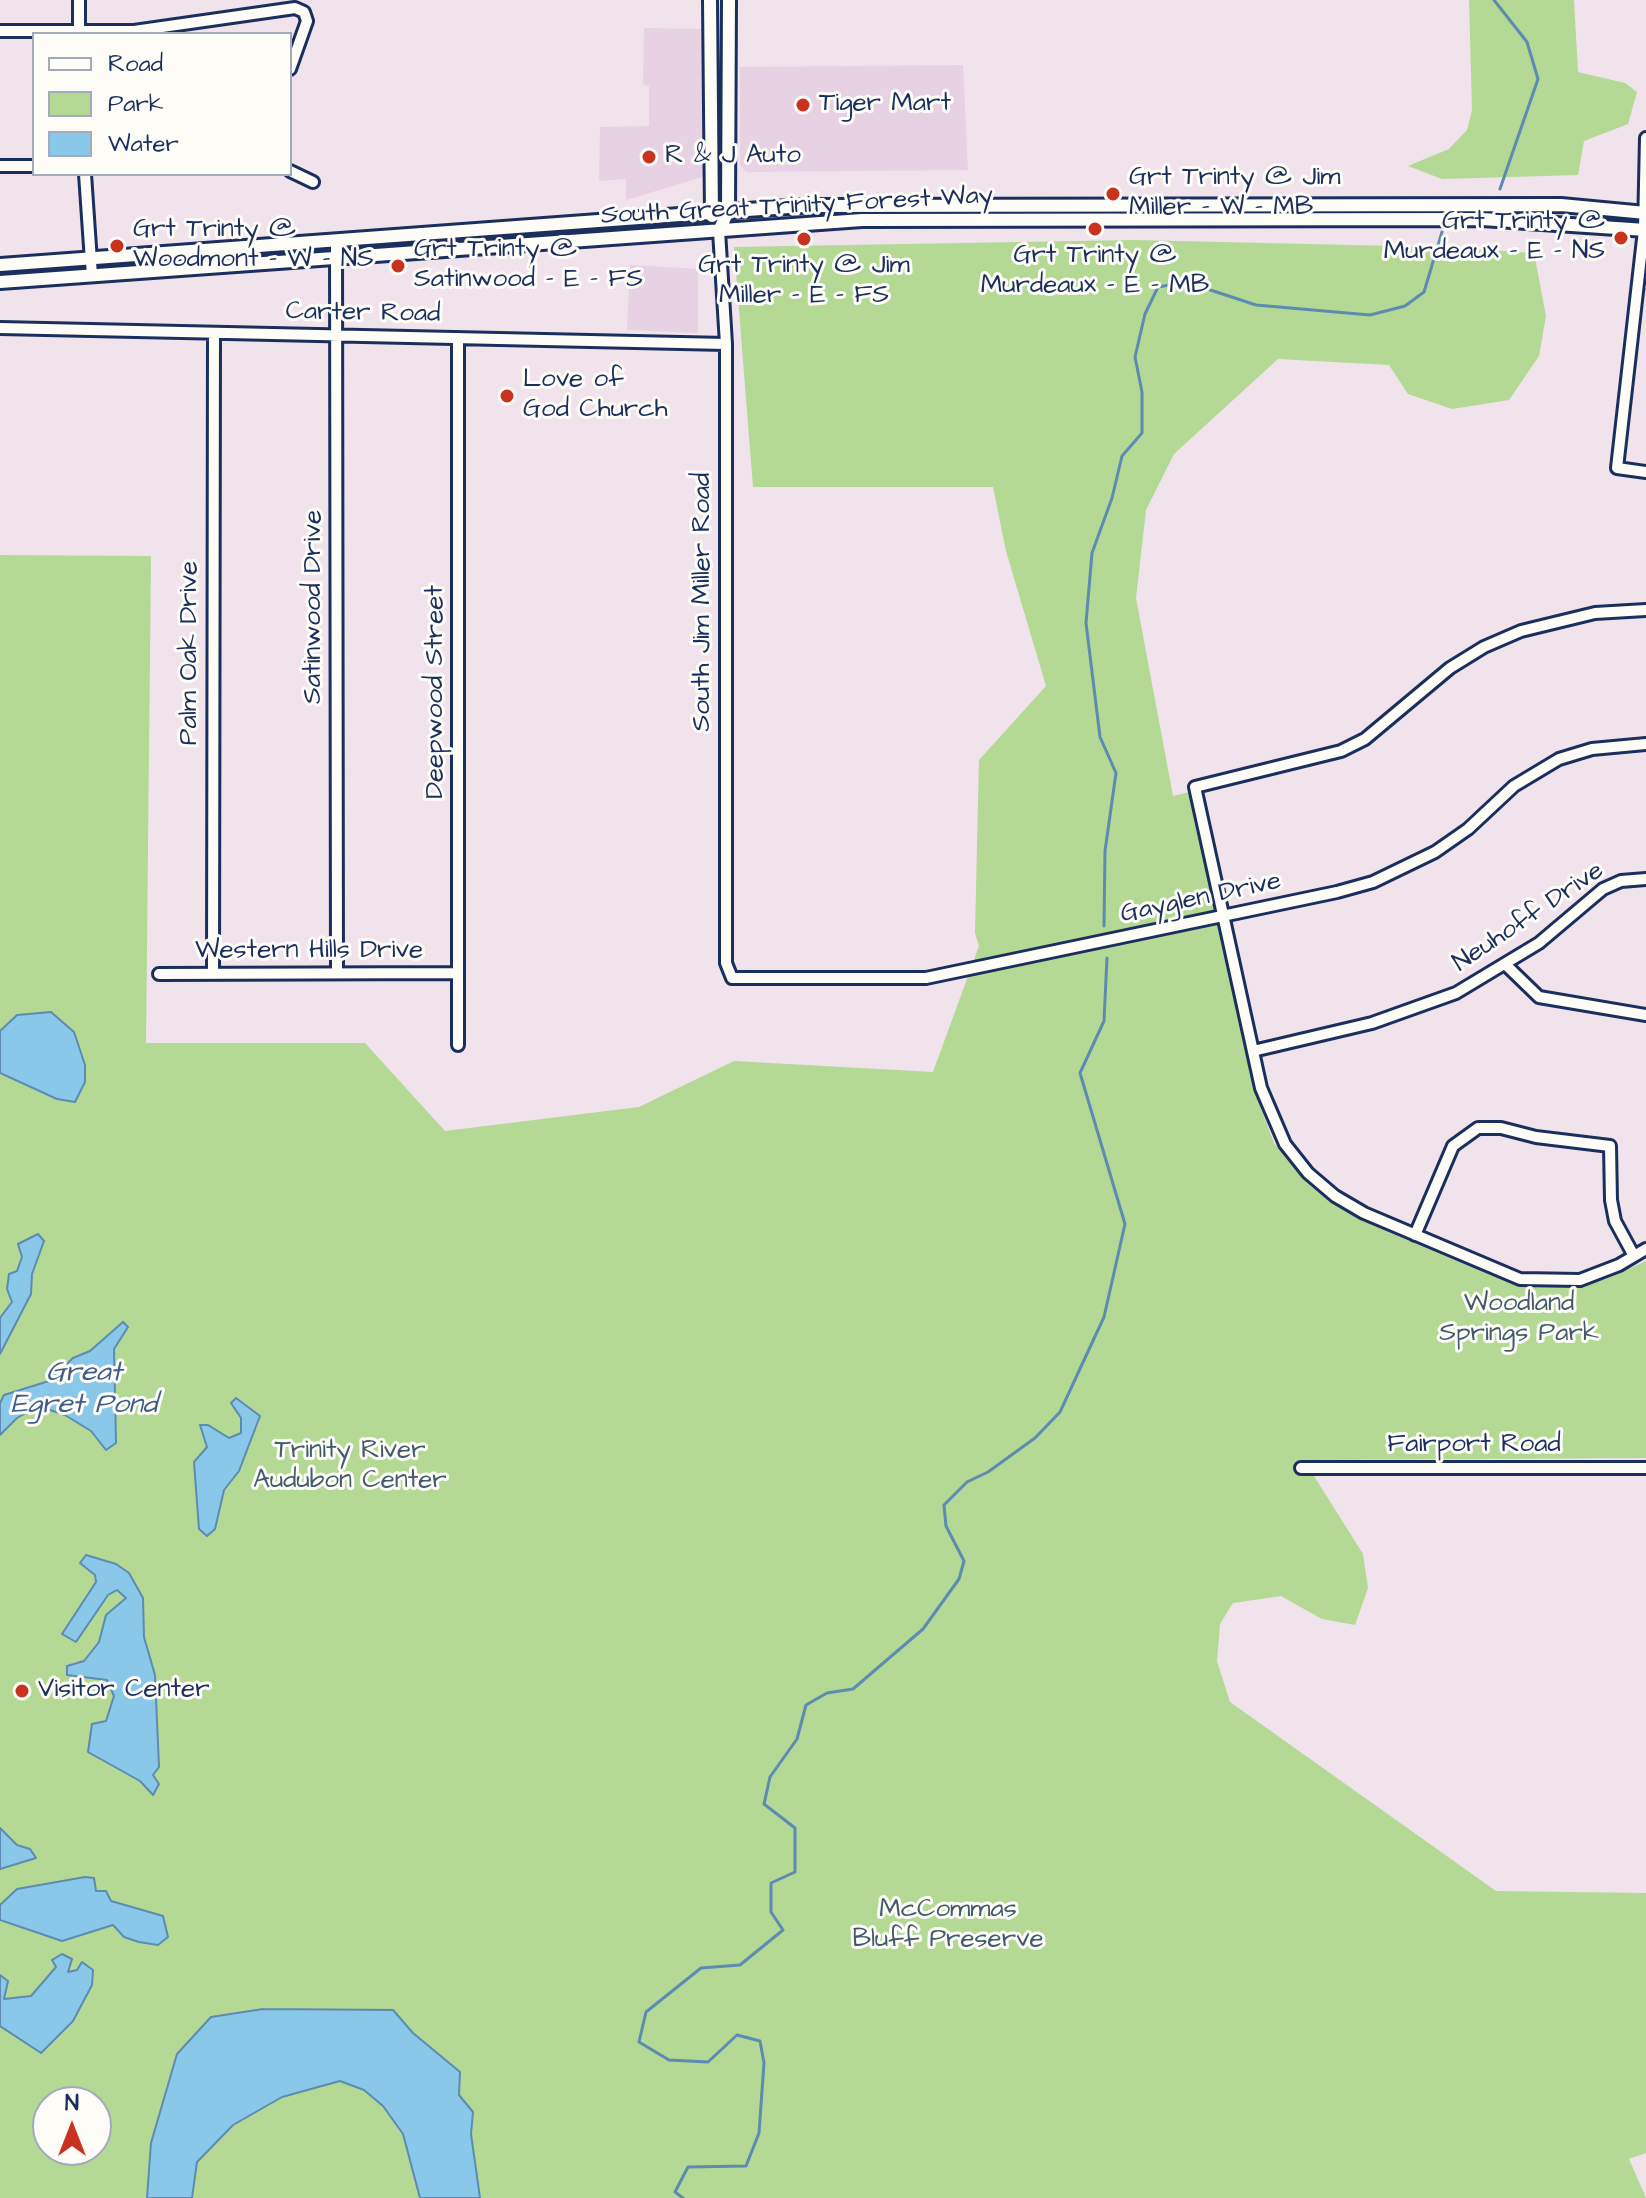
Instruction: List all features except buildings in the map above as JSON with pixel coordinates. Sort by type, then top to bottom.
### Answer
[{"type":"main road","points":[[710,0],[710,212],[719,231]]},
{"type":"main road","points":[[719,231],[728,211],[729,0]]},
{"type":"main road","points":[[710,30],[729,31]]},
{"type":"main road","name":"South Great Trinity Forest Way","points":[[0,265],[710,212],[875,204],[1561,205],[1645,213]]},
{"type":"main road","name":"South Great Trinity Forest Way","points":[[0,282],[937,218],[1482,219],[1645,230]]},
{"type":"street","points":[[79,0],[79,32]]},
{"type":"street","points":[[95,32],[174,27],[295,8],[304,12],[307,21],[292,63]]},
{"type":"street","points":[[0,31],[40,32]]},
{"type":"street","points":[[1646,138],[1645,230],[1617,468],[1646,472]]},
{"type":"street","points":[[0,166],[32,166]]},
{"type":"street","points":[[292,172],[313,182]]},
{"type":"street","points":[[85,176],[92,276]]},
{"type":"street","name":"South Jim Miller Road","points":[[719,231],[726,344],[728,973]]},
{"type":"street","name":"Satinwood Drive","points":[[336,240],[337,973]]},
{"type":"street","name":"Carter Road","points":[[0,328],[726,344]]},
{"type":"street","name":"Palm Oak Drive","points":[[213,974],[214,333]]},
{"type":"street","name":"Deepwood Street","points":[[458,338],[458,1045]]},
{"type":"street","points":[[1646,610],[1595,613],[1521,631],[1484,647],[1450,668],[1365,739],[1341,751],[1195,787],[1222,918],[1270,1116],[1285,1144],[1308,1173],[1335,1196],[1364,1213],[1497,1271],[1544,1282],[1580,1280],[1646,1249]]},
{"type":"street","name":"Gayglen Drive","points":[[728,973],[740,979],[926,978],[1222,918],[1373,882],[1435,852],[1468,829],[1514,786],[1559,759],[1592,749],[1646,744]]},
{"type":"street","name":"Neuhoff Drive","points":[[1253,1051],[1408,1013],[1507,966],[1603,889],[1621,881],[1646,879]]},
{"type":"street","points":[[1507,966],[1539,997],[1646,1015]]},
{"type":"street","name":"Western Hills Drive","points":[[159,974],[458,973]]},
{"type":"street","points":[[1415,1235],[1453,1146],[1478,1128],[1501,1128],[1536,1137],[1610,1146],[1611,1200],[1615,1221],[1634,1256]]},
{"type":"street","name":"Fairport Road","points":[[1301,1468],[1646,1468]]},
{"type":"shaded area","points":[[644,28],[704,29],[703,177],[626,200],[626,179],[599,181],[600,127],[649,126],[649,86],[643,85]]},
{"type":"shaded area","points":[[963,65],[968,170],[746,172],[740,165],[740,67]]},
{"type":"shaded area","points":[[630,265],[698,269],[698,333],[627,330]]},
{"type":"green space","points":[[1469,0],[1574,0],[1578,72],[1625,83],[1637,92],[1628,124],[1584,141],[1578,175],[1442,179],[1408,166],[1449,149],[1467,130],[1472,110]]},
{"type":"green space","points":[[1133,240],[1440,247],[1534,253],[1546,316],[1539,356],[1509,400],[1452,409],[1408,394],[1389,365],[1278,359],[1174,454],[1146,510],[1136,598],[1173,796],[1189,792],[1257,1098],[1274,1143],[1313,1188],[1386,1231],[1507,1282],[1543,1287],[1574,1286],[1606,1279],[1646,1261],[1646,1458],[1304,1460],[1363,1554],[1368,1588],[1355,1625],[1322,1619],[1281,1596],[1233,1603],[1220,1624],[1217,1661],[1230,1702],[1496,1891],[1646,1893],[1646,2153],[1629,2159],[1646,2198],[0,2198],[0,555],[151,556],[146,1043],[365,1043],[445,1131],[639,1107],[734,1061],[933,1072],[979,946],[975,933],[979,760],[1046,686],[1006,551],[993,487],[753,487],[734,247]]},
{"type":"water","points":[[51,1012],[74,1032],[85,1065],[85,1082],[75,1102],[57,1099],[0,1073],[0,1031],[17,1015]]},
{"type":"water","points":[[38,1234],[44,1241],[32,1274],[31,1294],[0,1354],[0,1318],[12,1302],[7,1289],[9,1274],[17,1271],[22,1257],[18,1244]]},
{"type":"water","name":"Great Egret Pond","points":[[123,1322],[128,1327],[114,1349],[116,1443],[106,1450],[91,1431],[65,1415],[38,1406],[17,1418],[0,1435],[0,1403],[4,1395],[49,1381],[73,1358],[90,1351]]},
{"type":"water","points":[[236,1398],[260,1416],[239,1471],[224,1490],[215,1529],[207,1536],[199,1529],[194,1462],[207,1447],[200,1425],[208,1425],[229,1438],[241,1433],[241,1418],[231,1403]]},
{"type":"water","points":[[86,1555],[116,1564],[129,1573],[143,1598],[144,1637],[155,1675],[159,1767],[153,1775],[159,1784],[153,1795],[140,1781],[88,1752],[92,1724],[106,1721],[114,1696],[107,1680],[67,1675],[67,1666],[84,1661],[99,1642],[106,1615],[126,1598],[117,1590],[108,1595],[76,1642],[62,1634],[96,1582],[95,1575],[80,1563]]},
{"type":"water","points":[[0,1828],[17,1845],[30,1849],[36,1858],[0,1869]]},
{"type":"water","points":[[94,1878],[96,1891],[106,1891],[111,1901],[163,1916],[168,1937],[158,1945],[139,1942],[124,1937],[113,1925],[62,1941],[0,1920],[0,1905],[17,1889]]},
{"type":"water","points":[[62,1954],[72,1959],[68,1972],[77,1970],[82,1962],[93,1970],[92,1985],[73,2021],[41,2053],[0,2026],[0,1975],[8,1981],[4,1999],[31,1996],[56,1967],[52,1960]]},
{"type":"water","points":[[263,2009],[393,2010],[413,2033],[460,2072],[459,2095],[473,2112],[471,2134],[480,2198],[420,2198],[403,2134],[383,2106],[364,2090],[340,2081],[282,2097],[233,2125],[197,2162],[192,2198],[147,2198],[151,2143],[177,2054],[211,2017]]},
{"type":"waterway","points":[[1494,0],[1527,42],[1538,79],[1500,189]]},
{"type":"waterway","points":[[1104,926],[1105,851],[1116,773],[1100,737],[1086,623],[1092,553],[1112,498],[1122,456],[1142,433],[1142,392],[1135,357],[1145,314],[1158,287],[1186,282],[1256,305],[1370,315],[1405,306],[1424,292],[1442,232]]},
{"type":"waterway","points":[[683,2198],[675,2192],[688,2167],[746,2166],[759,2133],[764,2063],[760,2041],[737,2035],[708,2062],[669,2060],[639,2042],[646,2012],[701,1968],[740,1965],[783,1930],[771,1912],[771,1883],[795,1872],[795,1828],[764,1804],[770,1777],[797,1739],[806,1705],[827,1693],[853,1689],[923,1629],[959,1579],[964,1561],[946,1526],[944,1505],[967,1482],[988,1472],[1035,1438],[1060,1412],[1104,1317],[1125,1224],[1080,1073],[1104,1021],[1107,958]]},
{"type":"place","name":"Tiger Mart","points":[[803,105]]},
{"type":"place","name":"R & J Auto","points":[[649,157]]},
{"type":"place","name":"Grt Trinty @ Jim Miller - W - MB","points":[[1113,194]]},
{"type":"place","name":"Grt Trinty @ Murdeaux - E - MB","points":[[1095,229]]},
{"type":"place","name":"Grt Trinty @ Murdeaux - E - NS","points":[[1621,238]]},
{"type":"place","name":"Grt Trinty @ Jim Miller - E - FS","points":[[804,239]]},
{"type":"place","name":"Grt Trinty @ Woodmont - W - NS","points":[[117,246]]},
{"type":"place","name":"Grt Trinty @ Satinwood - E - FS","points":[[398,266]]},
{"type":"place","name":"Love of God Church","points":[[507,396]]},
{"type":"place","name":"Visitor Center","points":[[22,1691]]},
{"type":"park label","name":"Woodland Springs Park","points":[[1519,1320]]},
{"type":"park label","name":"Trinity River Audubon Center","points":[[350,1467]]},
{"type":"park label","name":"McCommas Bluff Preserve","points":[[948,1926]]}]
